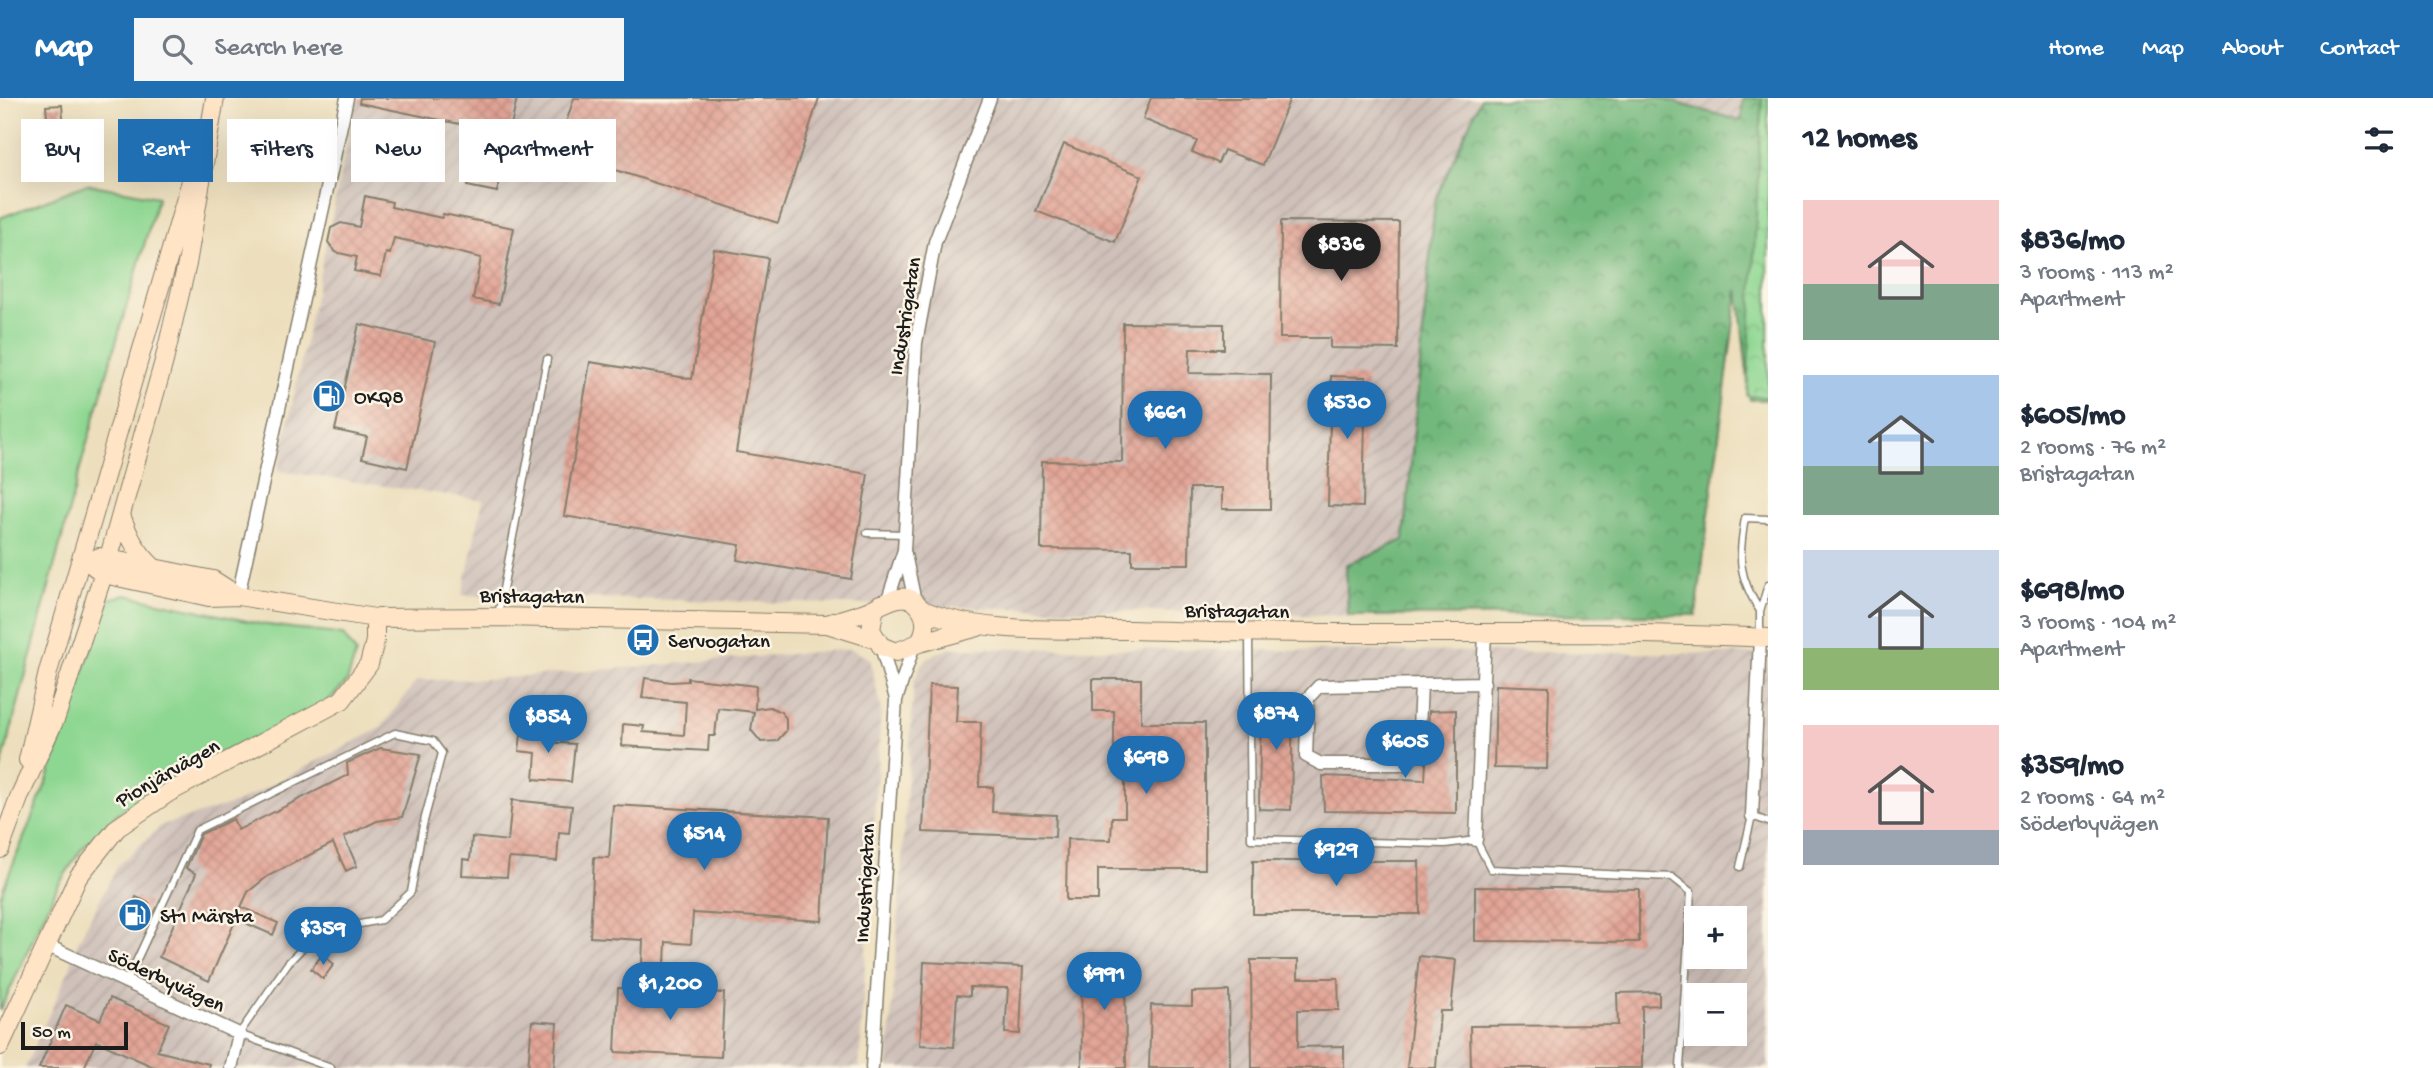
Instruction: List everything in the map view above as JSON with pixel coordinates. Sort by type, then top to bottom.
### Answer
[{"type":"street","points":[[238,596],[347,98]]},
{"type":"street","name":"Industrigatan","points":[[918,606],[904,550],[916,343],[933,255],[990,98]]},
{"type":"street","points":[[0,849],[20,794],[56,717],[121,515],[187,264],[213,106]]},
{"type":"street","points":[[20,794],[48,672],[213,106]]},
{"type":"street","points":[[121,515],[130,540],[139,554],[153,567]]},
{"type":"street","name":"Industrigatan","points":[[884,601],[904,550]]},
{"type":"street","name":"Bristagatan","points":[[82,557],[209,597],[238,596],[375,618],[498,617],[827,624],[878,642],[897,652],[988,625]]},
{"type":"street","name":"Bristagatan","points":[[106,565],[153,567],[213,580],[238,596]]},
{"type":"street","name":"Bristagatan","points":[[827,624],[897,597],[946,618],[988,625],[1249,634],[1485,633],[1764,638]]},
{"type":"street","points":[[878,642],[871,621],[884,601]]},
{"type":"street","points":[[916,645],[926,628],[918,606]]},
{"type":"street","name":"Pionjärvägen","points":[[0,1046],[78,877],[117,828],[168,793],[342,701],[369,664],[375,641],[375,618]]},
{"type":"street","points":[[1476,840],[1485,633]]},
{"type":"street","points":[[1752,816],[1764,638]]},
{"type":"street","name":"Industrigatan","points":[[878,642],[896,700]]},
{"type":"street","name":"Industrigatan","points":[[872,1068],[896,700],[916,645]]},
{"type":"street","points":[[1421,684],[1418,750],[1405,764],[1321,764],[1306,756],[1308,698],[1319,686],[1421,684],[1484,683]]},
{"type":"street","name":"Söderbyvägen","points":[[47,945],[240,1034],[231,1068]]},
{"type":"lane","points":[[498,617],[548,359]]},
{"type":"lane","points":[[1764,638],[1760,611],[1743,583],[1740,550],[1745,518],[1768,519]]},
{"type":"lane","points":[[867,533],[905,534]]},
{"type":"lane","points":[[1760,611],[1768,585]]},
{"type":"lane","points":[[1249,634],[1251,839],[1445,844],[1476,840],[1491,869],[1672,877],[1691,892],[1680,1068]]},
{"type":"lane","points":[[127,981],[197,830],[394,733],[433,741],[442,753],[422,825],[411,892],[381,920],[318,932],[288,963],[240,1034],[331,1068]]},
{"type":"lane","points":[[1740,867],[1752,816],[1768,822]]},
{"type":"shaded area","points":[[357,98],[1481,98],[1435,201],[1404,541],[1346,565],[1348,616],[462,595],[483,500],[278,471],[351,126],[351,182],[445,182],[445,119],[353,119]]},
{"type":"shaded area","points":[[1659,98],[1743,98],[1741,121]]},
{"type":"shaded area","points":[[951,648],[1768,654],[1768,1068],[888,1068],[914,681],[921,665],[934,654]]},
{"type":"shaded area","points":[[851,649],[870,659],[881,710],[859,1068],[25,1068],[70,968],[77,944],[118,865],[162,825],[236,803],[381,728],[417,680],[491,679]]},
{"type":"green space","points":[[1481,98],[1659,98],[1741,121],[1743,98],[1768,98],[1768,400],[1750,400],[1738,290],[1696,615],[1348,616],[1346,565],[1404,540],[1435,201]]},
{"type":"green space","points":[[1762,98],[1768,98],[1768,397],[1747,396]]},
{"type":"green space","points":[[87,184],[158,197],[84,454],[0,772],[0,218]]},
{"type":"green space","points":[[126,595],[261,624],[343,635],[356,653],[347,682],[317,712],[183,770],[115,815],[81,850],[57,887],[0,1011],[0,896],[47,781],[108,599]]},
{"type":"building","points":[[360,98],[517,98],[513,119],[459,119],[459,124],[359,103]]},
{"type":"building","points":[[574,98],[819,98],[778,223],[616,170],[616,119],[567,119]]},
{"type":"building","points":[[1151,98],[1290,98],[1263,165],[1224,150],[1218,163],[1192,152],[1197,141],[1143,119]]},
{"type":"building","points":[[62,105],[63,119],[47,119],[46,106]]},
{"type":"building","points":[[1064,144],[1142,176],[1115,242],[1036,211]]},
{"type":"building","points":[[468,182],[499,182],[497,192],[467,186]]},
{"type":"building","points":[[365,196],[392,202],[391,207],[442,218],[443,214],[514,228],[499,304],[473,299],[481,258],[437,247],[394,238],[390,254],[386,253],[381,276],[354,271],[357,257],[335,252],[328,242],[331,228],[341,223],[359,227]]},
{"type":"building","points":[[1281,221],[1399,222],[1398,349],[1330,348],[1330,338],[1280,338]]},
{"type":"building","points":[[714,249],[768,258],[736,452],[868,474],[851,579],[737,560],[740,545],[564,516],[590,362],[692,379]]},
{"type":"building","points":[[1123,323],[1224,324],[1224,349],[1190,349],[1189,373],[1271,374],[1270,509],[1222,509],[1222,488],[1190,488],[1189,564],[1132,564],[1132,550],[1041,549],[1042,461],[1122,462]]},
{"type":"building","points":[[359,324],[435,342],[407,468],[362,458],[367,437],[335,430]]},
{"type":"building","points":[[1331,376],[1366,377],[1363,507],[1328,506]]},
{"type":"building","points":[[645,678],[671,682],[688,681],[688,678],[756,686],[755,709],[770,707],[781,712],[786,718],[786,731],[777,741],[761,742],[751,730],[754,712],[718,708],[715,736],[709,736],[708,751],[622,746],[623,724],[644,726],[643,732],[684,735],[686,702],[642,698]]},
{"type":"building","points":[[1093,679],[1141,679],[1141,723],[1205,723],[1205,869],[1098,869],[1098,900],[1066,900],[1067,839],[1111,840],[1112,817],[1125,817],[1125,761],[1114,761],[1114,711],[1093,711]]},
{"type":"building","points":[[929,685],[958,686],[956,722],[981,722],[979,787],[993,787],[992,812],[1056,815],[1055,837],[923,832]]},
{"type":"building","points":[[1496,685],[1549,687],[1547,769],[1494,768]]},
{"type":"building","points":[[1261,695],[1293,696],[1291,810],[1259,809]]},
{"type":"building","points":[[1456,710],[1456,813],[1324,811],[1323,776],[1425,780],[1429,711]]},
{"type":"building","points":[[522,727],[549,730],[547,742],[575,744],[571,782],[534,779],[536,753],[519,751]]},
{"type":"building","points":[[380,748],[421,754],[402,817],[377,821],[344,837],[357,866],[346,871],[333,843],[268,876],[248,892],[241,907],[278,923],[273,935],[236,919],[209,981],[159,957],[196,874],[186,868],[201,834],[233,819],[238,830],[348,775],[347,763]]},
{"type":"building","points":[[512,800],[572,806],[569,833],[559,832],[557,861],[509,858],[507,877],[462,875],[463,859],[470,860],[472,837],[508,841]]},
{"type":"building","points":[[613,805],[828,817],[822,921],[693,913],[691,944],[666,942],[665,964],[642,963],[643,940],[590,937],[594,857],[609,858]]},
{"type":"building","points":[[1253,861],[1419,861],[1420,914],[1253,914]]},
{"type":"building","points":[[1475,887],[1639,889],[1639,942],[1475,941]]},
{"type":"building","points":[[136,897],[149,903],[136,929],[124,923]]},
{"type":"building","points":[[322,955],[334,964],[323,979],[311,969]]},
{"type":"building","points":[[1419,956],[1456,960],[1451,1011],[1440,1011],[1436,1068],[1407,1068]]},
{"type":"building","points":[[1081,957],[1125,957],[1126,1068],[1082,1068]]},
{"type":"building","points":[[1251,960],[1298,960],[1298,978],[1338,978],[1339,1010],[1298,1010],[1298,1047],[1344,1046],[1344,1068],[1252,1068]]},
{"type":"building","points":[[924,962],[1023,967],[1020,1034],[1005,1033],[1008,988],[970,987],[970,996],[957,995],[954,1047],[920,1045]]},
{"type":"building","points":[[618,988],[724,993],[721,1057],[615,1052]]},
{"type":"building","points":[[1229,991],[1230,1068],[1149,1068],[1151,1005],[1192,1006],[1192,992]]},
{"type":"building","points":[[1659,992],[1659,1005],[1642,1006],[1642,1068],[1471,1068],[1470,1026],[1618,1025],[1617,993]]},
{"type":"building","points":[[110,998],[169,1024],[157,1051],[209,1064],[208,1068],[156,1068],[96,1041],[84,1068],[39,1068],[66,1005],[100,1020]]},
{"type":"building","points":[[532,1021],[557,1023],[554,1068],[528,1068]]},
{"type":"place","name":"OKQ8","points":[[329,396]]},
{"type":"place","name":"Servogatan","points":[[643,640]]},
{"type":"place","name":"St1 Märsta","points":[[135,915]]}]
